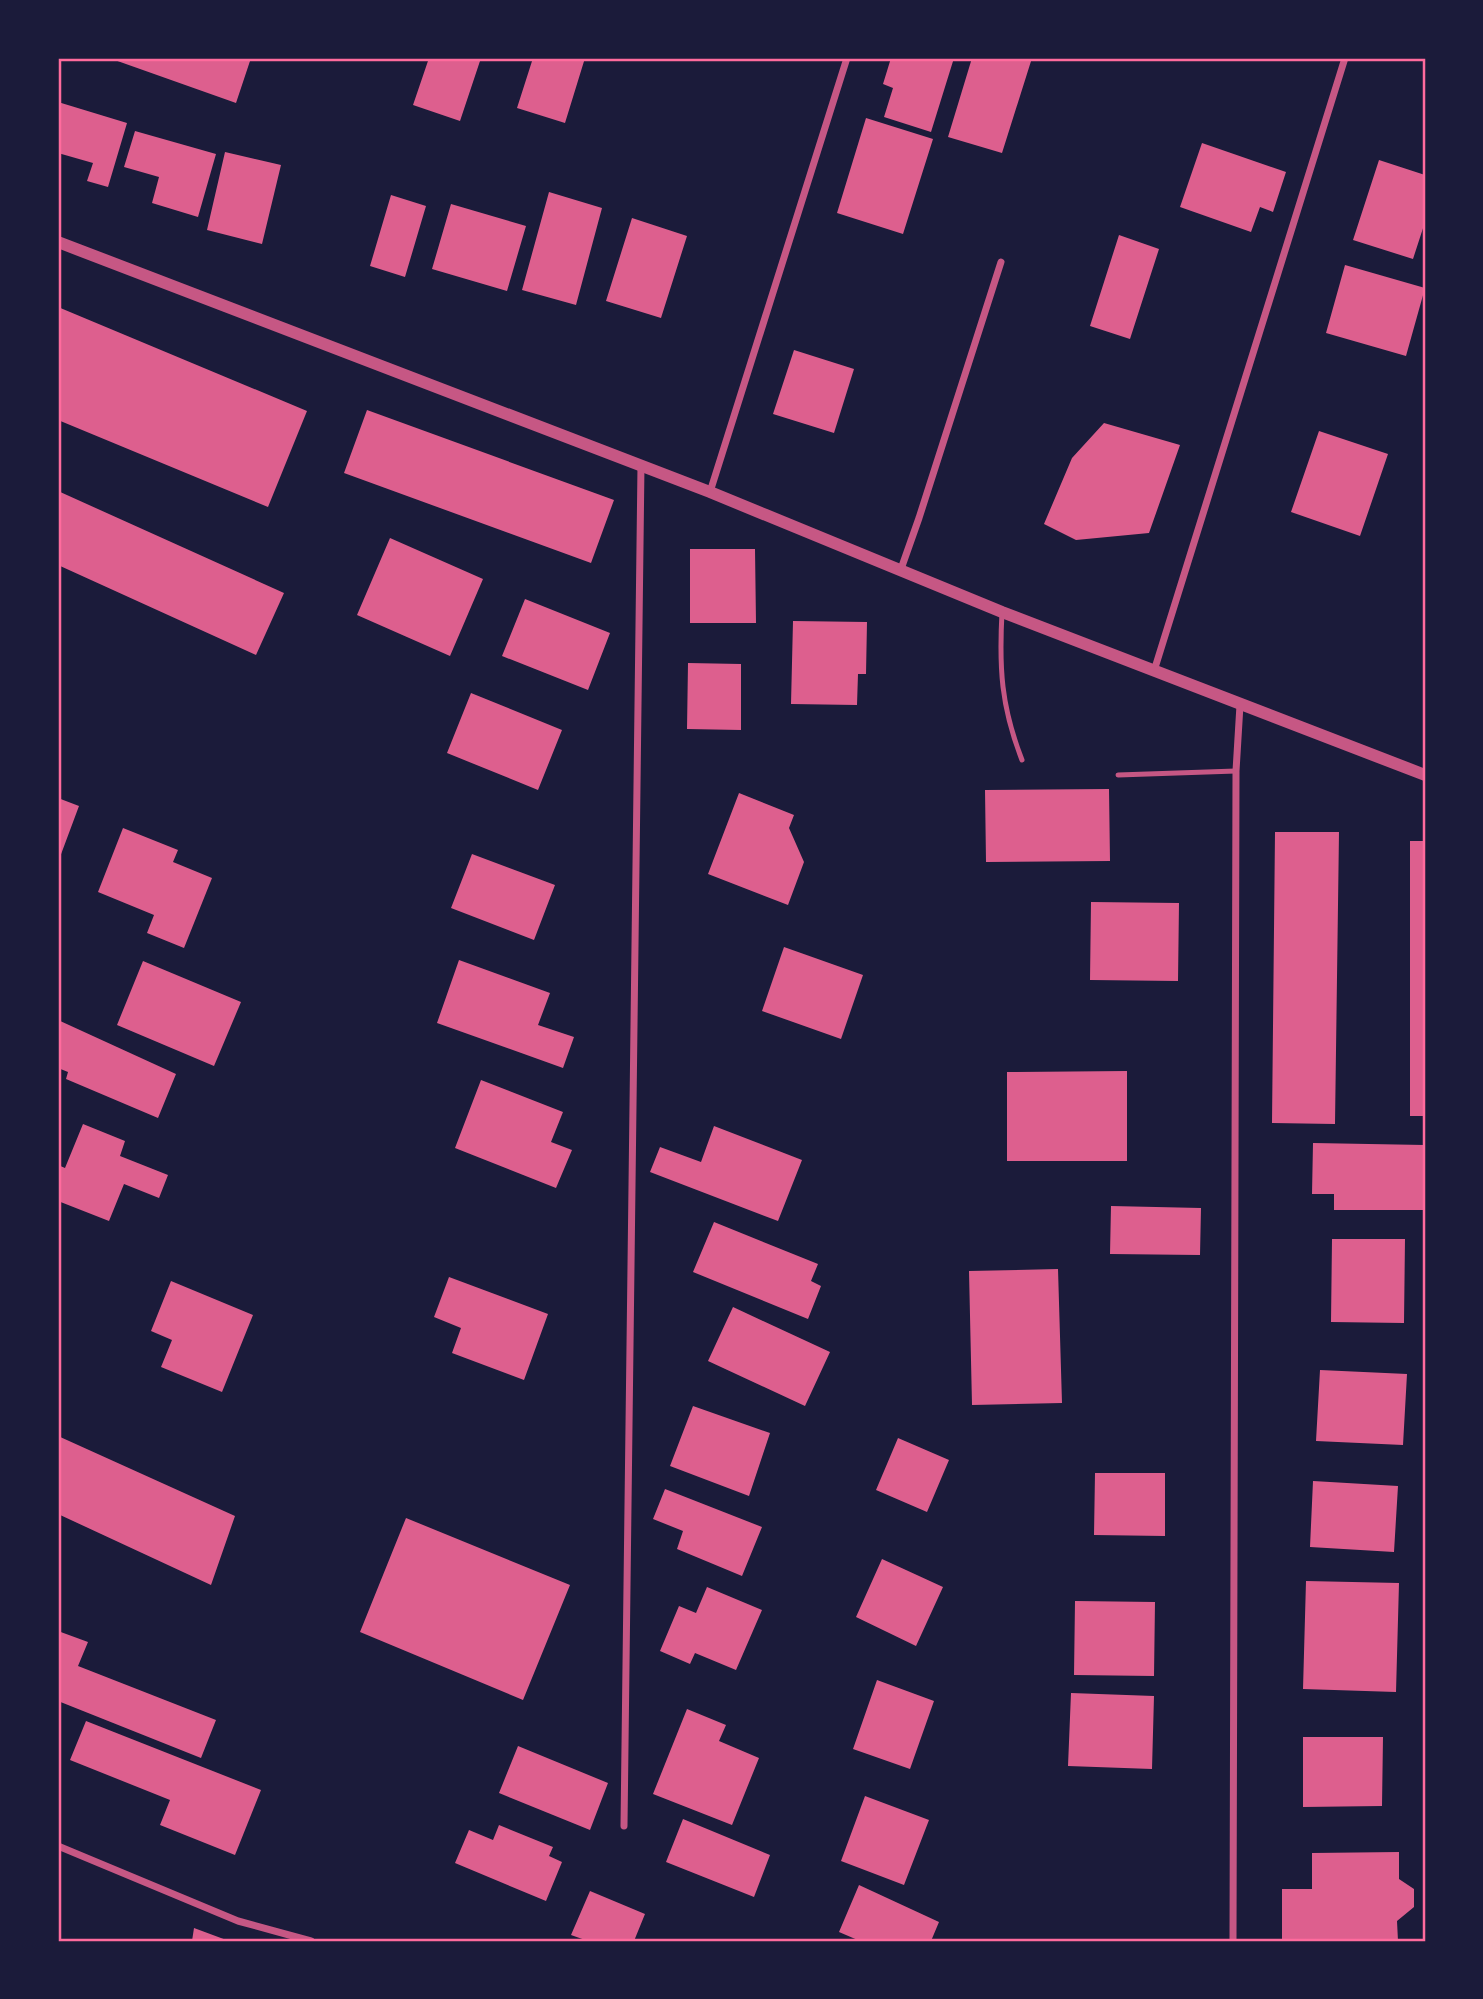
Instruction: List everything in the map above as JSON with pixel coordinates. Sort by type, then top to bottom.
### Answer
[{"type":"street","points":[[710,492],[847,58]]},
{"type":"street","points":[[1154,671],[1345,58]]},
{"type":"street","points":[[58,242],[641,465],[1002,612],[1425,775]]},
{"type":"street","points":[[901,569],[1001,262]]},
{"type":"street","points":[[624,1826],[641,465]]},
{"type":"street","points":[[1233,1941],[1236,771],[1240,705]]},
{"type":"street","points":[[58,1846],[238,1921],[311,1941]]},
{"type":"lane","points":[[1002,612],[999,659],[1001,678],[1008,718],[1022,760]]},
{"type":"lane","points":[[1118,775],[1236,771]]},
{"type":"building","points":[[109,58],[251,58],[236,103]]},
{"type":"building","points":[[429,58],[481,58],[460,121],[413,105]]},
{"type":"building","points":[[533,58],[585,58],[565,123],[517,108]]},
{"type":"building","points":[[891,58],[954,58],[931,132],[884,117],[893,88],[883,84]]},
{"type":"building","points":[[972,58],[1032,58],[1002,153],[948,137]]},
{"type":"building","points":[[58,102],[127,123],[108,187],[87,181],[93,163],[58,153]]},
{"type":"building","points":[[866,118],[933,139],[903,234],[837,213]]},
{"type":"building","points":[[135,131],[216,154],[198,217],[152,203],[159,177],[124,167]]},
{"type":"building","points":[[1202,143],[1286,172],[1273,212],[1260,207],[1251,232],[1180,207]]},
{"type":"building","points":[[225,152],[281,165],[262,244],[207,230]]},
{"type":"building","points":[[1379,160],[1425,175],[1425,222],[1413,259],[1353,240]]},
{"type":"building","points":[[549,192],[602,208],[576,305],[522,290]]},
{"type":"building","points":[[391,195],[426,206],[405,277],[370,266]]},
{"type":"building","points":[[451,204],[526,226],[507,291],[432,269]]},
{"type":"building","points":[[632,218],[687,236],[661,318],[606,301]]},
{"type":"building","points":[[1119,235],[1159,249],[1130,339],[1090,326]]},
{"type":"building","points":[[1345,265],[1425,288],[1406,356],[1326,333]]},
{"type":"building","points":[[58,307],[307,411],[268,507],[58,420]]},
{"type":"building","points":[[794,350],[854,369],[834,433],[773,414]]},
{"type":"building","points":[[367,410],[614,500],[591,563],[344,473]]},
{"type":"building","points":[[1104,423],[1180,445],[1149,533],[1076,540],[1044,524],[1072,458]]},
{"type":"building","points":[[1319,431],[1388,454],[1360,536],[1291,512]]},
{"type":"building","points":[[58,491],[284,593],[256,655],[58,565]]},
{"type":"building","points":[[390,538],[483,579],[450,656],[357,615]]},
{"type":"building","points":[[690,549],[755,549],[756,623],[690,623]]},
{"type":"building","points":[[525,599],[610,633],[588,690],[502,656]]},
{"type":"building","points":[[793,621],[867,622],[866,674],[858,674],[857,705],[791,704]]},
{"type":"building","points":[[688,663],[741,664],[741,730],[687,729]]},
{"type":"building","points":[[471,693],[562,730],[538,790],[447,753]]},
{"type":"building","points":[[1109,789],[1110,861],[986,862],[985,790]]},
{"type":"building","points":[[739,793],[794,815],[789,828],[804,862],[788,905],[708,874]]},
{"type":"building","points":[[58,798],[79,806],[60,857],[58,856]]},
{"type":"building","points":[[123,828],[178,850],[173,862],[212,878],[184,948],[147,933],[154,915],[98,892]]},
{"type":"building","points":[[1275,832],[1339,832],[1335,1124],[1272,1123]]},
{"type":"building","points":[[1410,841],[1425,841],[1425,1116],[1410,1116]]},
{"type":"building","points":[[472,854],[555,885],[534,940],[451,908]]},
{"type":"building","points":[[1091,902],[1179,903],[1178,981],[1090,980]]},
{"type":"building","points":[[784,947],[863,975],[841,1039],[762,1011]]},
{"type":"building","points":[[459,960],[550,993],[538,1025],[574,1037],[563,1068],[437,1023]]},
{"type":"building","points":[[143,961],[241,1002],[214,1066],[117,1025]]},
{"type":"building","points":[[58,1020],[176,1074],[158,1118],[66,1079],[68,1072],[58,1068]]},
{"type":"building","points":[[1127,1071],[1127,1161],[1007,1161],[1007,1072]]},
{"type":"building","points":[[481,1080],[563,1112],[551,1142],[572,1150],[556,1188],[455,1148]]},
{"type":"building","points":[[83,1124],[125,1141],[120,1156],[168,1175],[159,1198],[124,1184],[109,1221],[58,1201],[58,1165],[65,1168]]},
{"type":"building","points":[[714,1126],[802,1160],[778,1221],[650,1172],[660,1147],[701,1162]]},
{"type":"building","points":[[1313,1143],[1425,1145],[1425,1210],[1334,1210],[1334,1194],[1312,1194]]},
{"type":"building","points":[[1111,1206],[1201,1208],[1200,1255],[1110,1254]]},
{"type":"building","points":[[714,1222],[818,1264],[811,1281],[821,1286],[808,1319],[693,1272]]},
{"type":"building","points":[[1332,1239],[1405,1239],[1404,1323],[1331,1322]]},
{"type":"building","points":[[1058,1269],[1062,1403],[972,1405],[969,1271]]},
{"type":"building","points":[[449,1277],[548,1314],[524,1380],[452,1353],[461,1328],[434,1317]]},
{"type":"building","points":[[171,1281],[253,1315],[222,1392],[161,1367],[172,1340],[151,1331]]},
{"type":"building","points":[[733,1307],[830,1352],[805,1406],[708,1361]]},
{"type":"building","points":[[1320,1370],[1407,1374],[1403,1445],[1316,1441]]},
{"type":"building","points":[[693,1406],[770,1433],[749,1496],[670,1466]]},
{"type":"building","points":[[58,1436],[235,1516],[211,1585],[58,1514]]},
{"type":"building","points":[[898,1438],[949,1460],[927,1512],[876,1490]]},
{"type":"building","points":[[1095,1473],[1165,1473],[1165,1536],[1094,1535]]},
{"type":"building","points":[[1313,1481],[1398,1486],[1394,1552],[1310,1547]]},
{"type":"building","points":[[665,1489],[762,1527],[742,1576],[677,1549],[683,1531],[653,1519]]},
{"type":"building","points":[[406,1518],[570,1585],[523,1700],[360,1632]]},
{"type":"building","points":[[882,1559],[943,1587],[916,1646],[856,1617]]},
{"type":"building","points":[[1306,1581],[1399,1583],[1396,1692],[1303,1689]]},
{"type":"building","points":[[707,1587],[762,1610],[736,1670],[695,1653],[690,1664],[660,1651],[679,1606],[696,1613]]},
{"type":"building","points":[[1075,1601],[1155,1602],[1154,1676],[1074,1675]]},
{"type":"building","points":[[58,1631],[88,1642],[78,1666],[216,1720],[201,1758],[58,1701]]},
{"type":"building","points":[[877,1680],[934,1701],[910,1769],[853,1749]]},
{"type":"building","points":[[1071,1693],[1154,1696],[1152,1769],[1068,1766]]},
{"type":"building","points":[[687,1709],[726,1725],[719,1741],[759,1758],[732,1825],[653,1794]]},
{"type":"building","points":[[86,1721],[261,1790],[235,1855],[160,1825],[170,1800],[70,1760]]},
{"type":"building","points":[[1303,1737],[1383,1737],[1382,1806],[1303,1807]]},
{"type":"building","points":[[518,1746],[608,1783],[590,1830],[499,1793]]},
{"type":"building","points":[[865,1796],[929,1820],[904,1885],[841,1861]]},
{"type":"building","points":[[683,1819],[770,1855],[754,1897],[666,1862]]},
{"type":"building","points":[[499,1825],[553,1847],[549,1856],[562,1862],[546,1901],[455,1863],[469,1830],[493,1840]]},
{"type":"building","points":[[1399,1852],[1399,1879],[1414,1889],[1414,1907],[1397,1921],[1398,1941],[1282,1941],[1282,1889],[1312,1889],[1312,1853]]},
{"type":"building","points":[[859,1885],[939,1922],[931,1941],[860,1941],[839,1932]]},
{"type":"building","points":[[590,1891],[645,1914],[634,1941],[588,1941],[571,1935]]},
{"type":"building","points":[[194,1928],[229,1941],[192,1941]]}]
